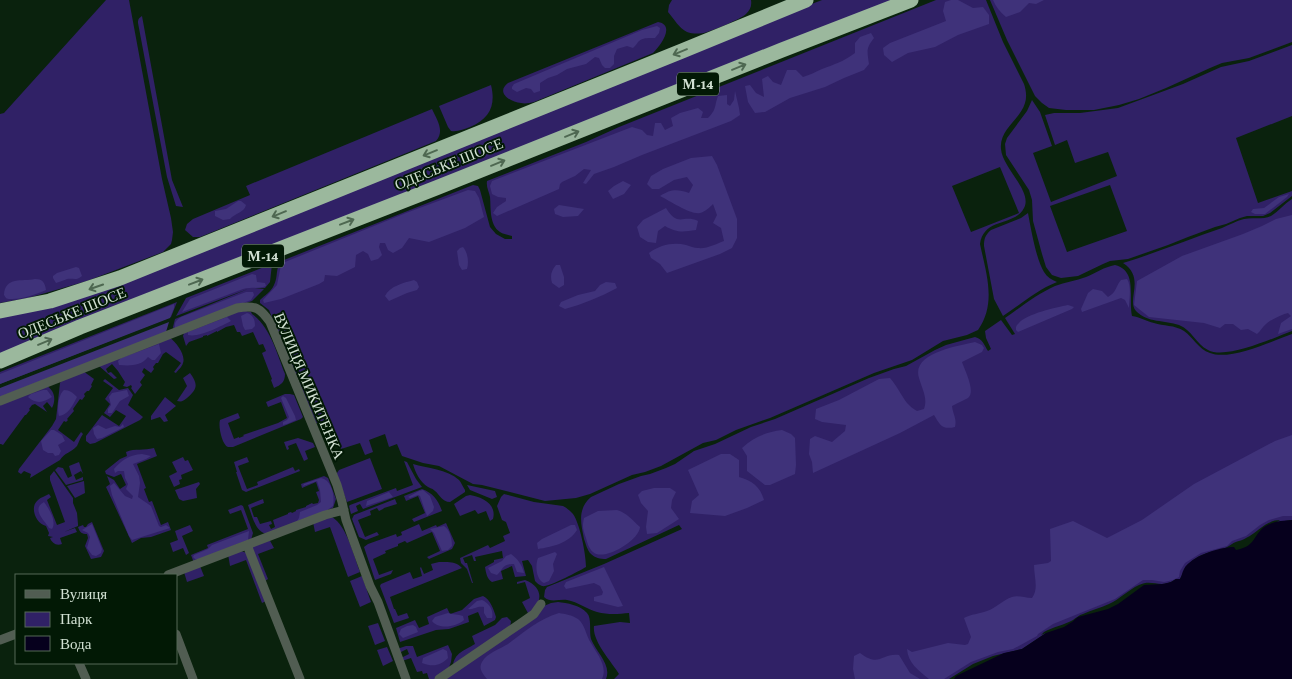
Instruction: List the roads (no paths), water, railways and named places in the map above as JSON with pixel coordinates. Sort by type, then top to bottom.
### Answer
[{"type":"highway","name":"ОДЕСЬКЕ ШОСЕ","points":[[0,311],[50,301],[120,278],[682,52],[806,0]]},
{"type":"highway","name":"ОДЕСЬКЕ ШОСЕ","points":[[0,361],[80,327],[911,0]]},
{"type":"street","name":"ВУЛИЦЯ МИКИТЕНКА","points":[[0,401],[238,308],[256,307],[270,322],[331,470],[367,580],[378,602],[406,679]]},
{"type":"street","points":[[171,574],[325,515],[344,510]]},
{"type":"street","points":[[247,545],[300,679]]},
{"type":"street","points":[[439,679],[534,614],[541,604]]},
{"type":"street","points":[[0,640],[15,634]]},
{"type":"street","points":[[178,639],[193,679]]},
{"type":"street","points":[[79,664],[86,679]]},
{"type":"water","points":[[1292,520],[1292,679],[954,679],[956,676],[1004,653],[1022,649],[1046,633],[1064,627],[1078,617],[1108,609],[1144,585],[1163,584],[1180,579],[1183,570],[1199,556],[1221,549],[1234,547],[1236,550],[1242,548],[1250,544],[1267,525]]}]
